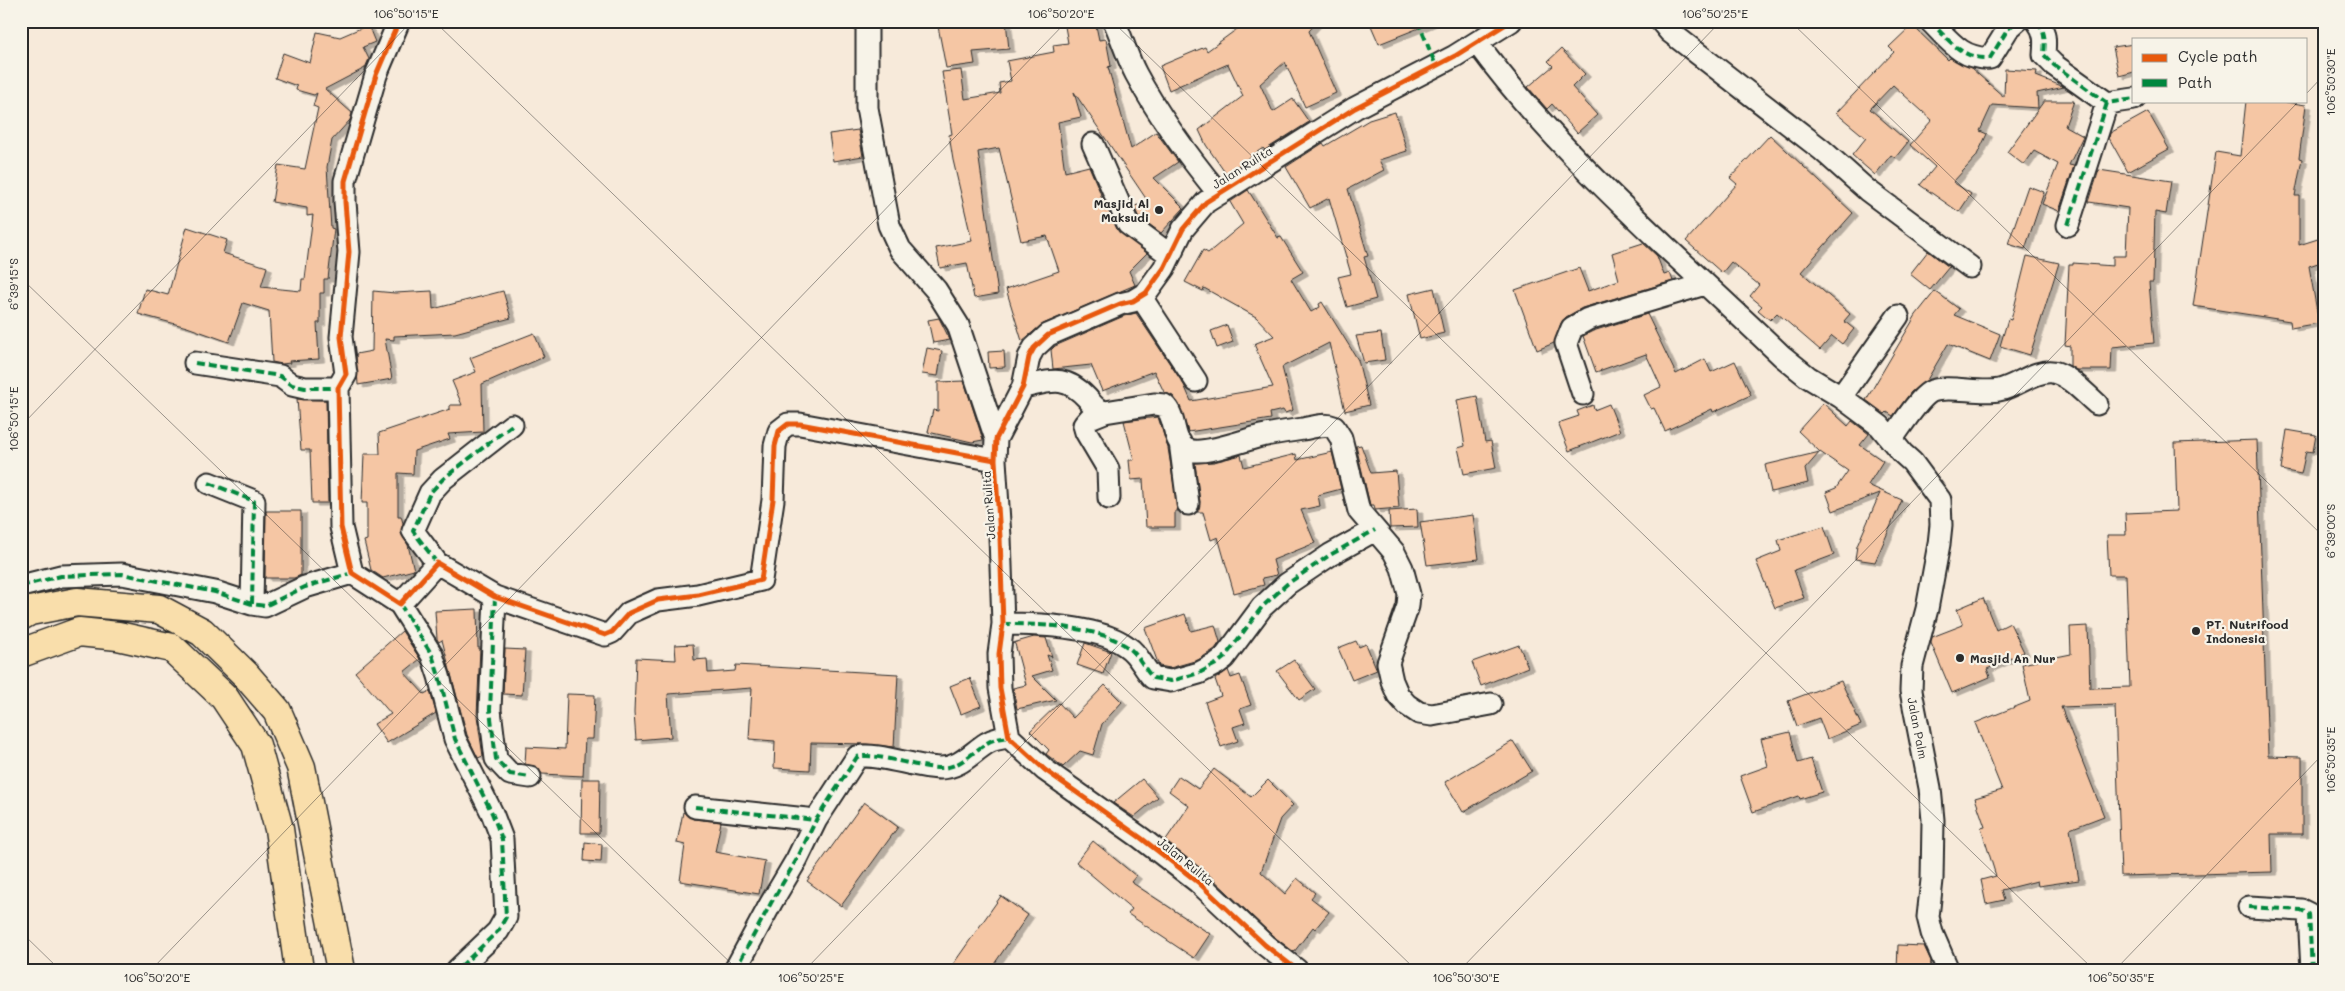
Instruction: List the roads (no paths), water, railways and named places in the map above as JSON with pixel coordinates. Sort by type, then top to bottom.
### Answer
[{"type":"highway","points":[[21,616],[30,611],[77,602],[159,609],[202,632],[245,674],[277,711],[301,767],[342,970]]},
{"type":"highway","points":[[21,653],[79,632],[118,636],[172,648],[224,697],[256,745],[279,829],[299,970]]},
{"type":"street","points":[[399,21],[376,75],[345,180],[344,202],[350,252],[341,337],[346,374],[338,388],[341,527],[352,573],[400,604],[432,655],[455,739],[492,813],[502,839],[506,917],[498,931],[457,970]]},
{"type":"street","points":[[512,425],[443,479],[430,494],[413,531],[437,563],[495,597],[605,636],[612,632],[629,614],[658,600],[698,595],[761,580],[773,500],[775,446],[779,431],[788,424],[996,450],[958,325],[936,290],[900,250],[889,225],[867,108],[867,29],[865,21]]},
{"type":"street","points":[[1114,21],[1135,72],[1151,100],[1190,158],[1219,194]]},
{"type":"street","name":"Jalan Rulita","points":[[1297,970],[1266,945],[1192,877],[1045,770],[1009,737],[1000,688],[1002,624],[996,450],[1023,387],[1030,352],[1044,339],[1142,297],[1158,278],[1190,220],[1206,202],[1354,108],[1477,43],[1511,21]]},
{"type":"street","points":[[1661,21],[1670,32],[1822,150],[1867,190],[1970,267]]},
{"type":"street","points":[[1930,21],[1964,54],[1978,59],[1990,58],[2008,29],[2016,21]]},
{"type":"street","points":[[2037,21],[2043,28],[2045,41],[2044,55],[2054,66],[2107,103],[2132,99]]},
{"type":"street","points":[[1477,43],[1508,85],[1580,165],[1782,356],[1808,377],[1841,396],[1880,426],[1891,440],[1925,396],[1942,388],[1974,392],[1998,390],[2042,373],[2051,372],[2064,375],[2097,404]]},
{"type":"street","points":[[2068,225],[2107,103]]},
{"type":"street","points":[[1093,144],[1128,224],[1170,255]]},
{"type":"street","points":[[1583,394],[1566,343],[1572,328],[1588,319],[1705,284]]},
{"type":"street","points":[[1142,297],[1196,380]]},
{"type":"street","points":[[1841,396],[1898,316]]},
{"type":"street","points":[[195,363],[280,376],[292,385],[305,388],[338,388]]},
{"type":"street","points":[[1023,387],[1058,380],[1066,381],[1084,394],[1098,410],[1105,412]]},
{"type":"street","points":[[1110,498],[1108,469],[1086,432],[1084,425],[1090,418],[1105,412],[1154,404],[1164,405],[1171,412],[1180,442],[1188,504]]},
{"type":"street","points":[[1180,442],[1187,450],[1196,451],[1262,436],[1329,425],[1338,431],[1359,511],[1394,552],[1402,568],[1409,594],[1408,606],[1388,663],[1392,681],[1398,695],[1407,705],[1419,713],[1432,715],[1491,704]]},
{"type":"street","name":"Jalan Palm","points":[[1891,440],[1933,488],[1940,500],[1941,525],[1927,609],[1912,666],[1911,690],[1930,788],[1933,820],[1932,880],[1928,917],[1932,933],[1948,968]]},
{"type":"street","points":[[209,483],[254,501],[252,604]]},
{"type":"street","points":[[1002,624],[1041,624],[1097,634],[1116,640],[1135,653],[1153,678],[1171,681],[1199,673],[1224,658],[1262,607],[1287,584],[1330,555],[1375,530]]},
{"type":"street","points":[[400,604],[437,563]]},
{"type":"street","points":[[21,586],[61,576],[122,574],[215,592],[252,604],[265,606],[305,586],[352,573]]},
{"type":"street","points":[[495,597],[490,710],[496,759],[510,774],[530,777]]},
{"type":"street","points":[[736,970],[771,903],[797,859],[816,820],[857,758],[866,755],[906,764],[941,768],[964,761],[988,742],[1009,737]]},
{"type":"street","points":[[695,807],[816,820]]},
{"type":"street","points":[[2249,908],[2301,910],[2309,914],[2312,970]]},
{"type":"place","name":"Masjid Al Maksudi","points":[[1159,210]]},
{"type":"place","name":"PT. Nutrifood Indonesia","points":[[2196,631]]},
{"type":"place","name":"Masjid An Nur","points":[[1960,658]]}]
